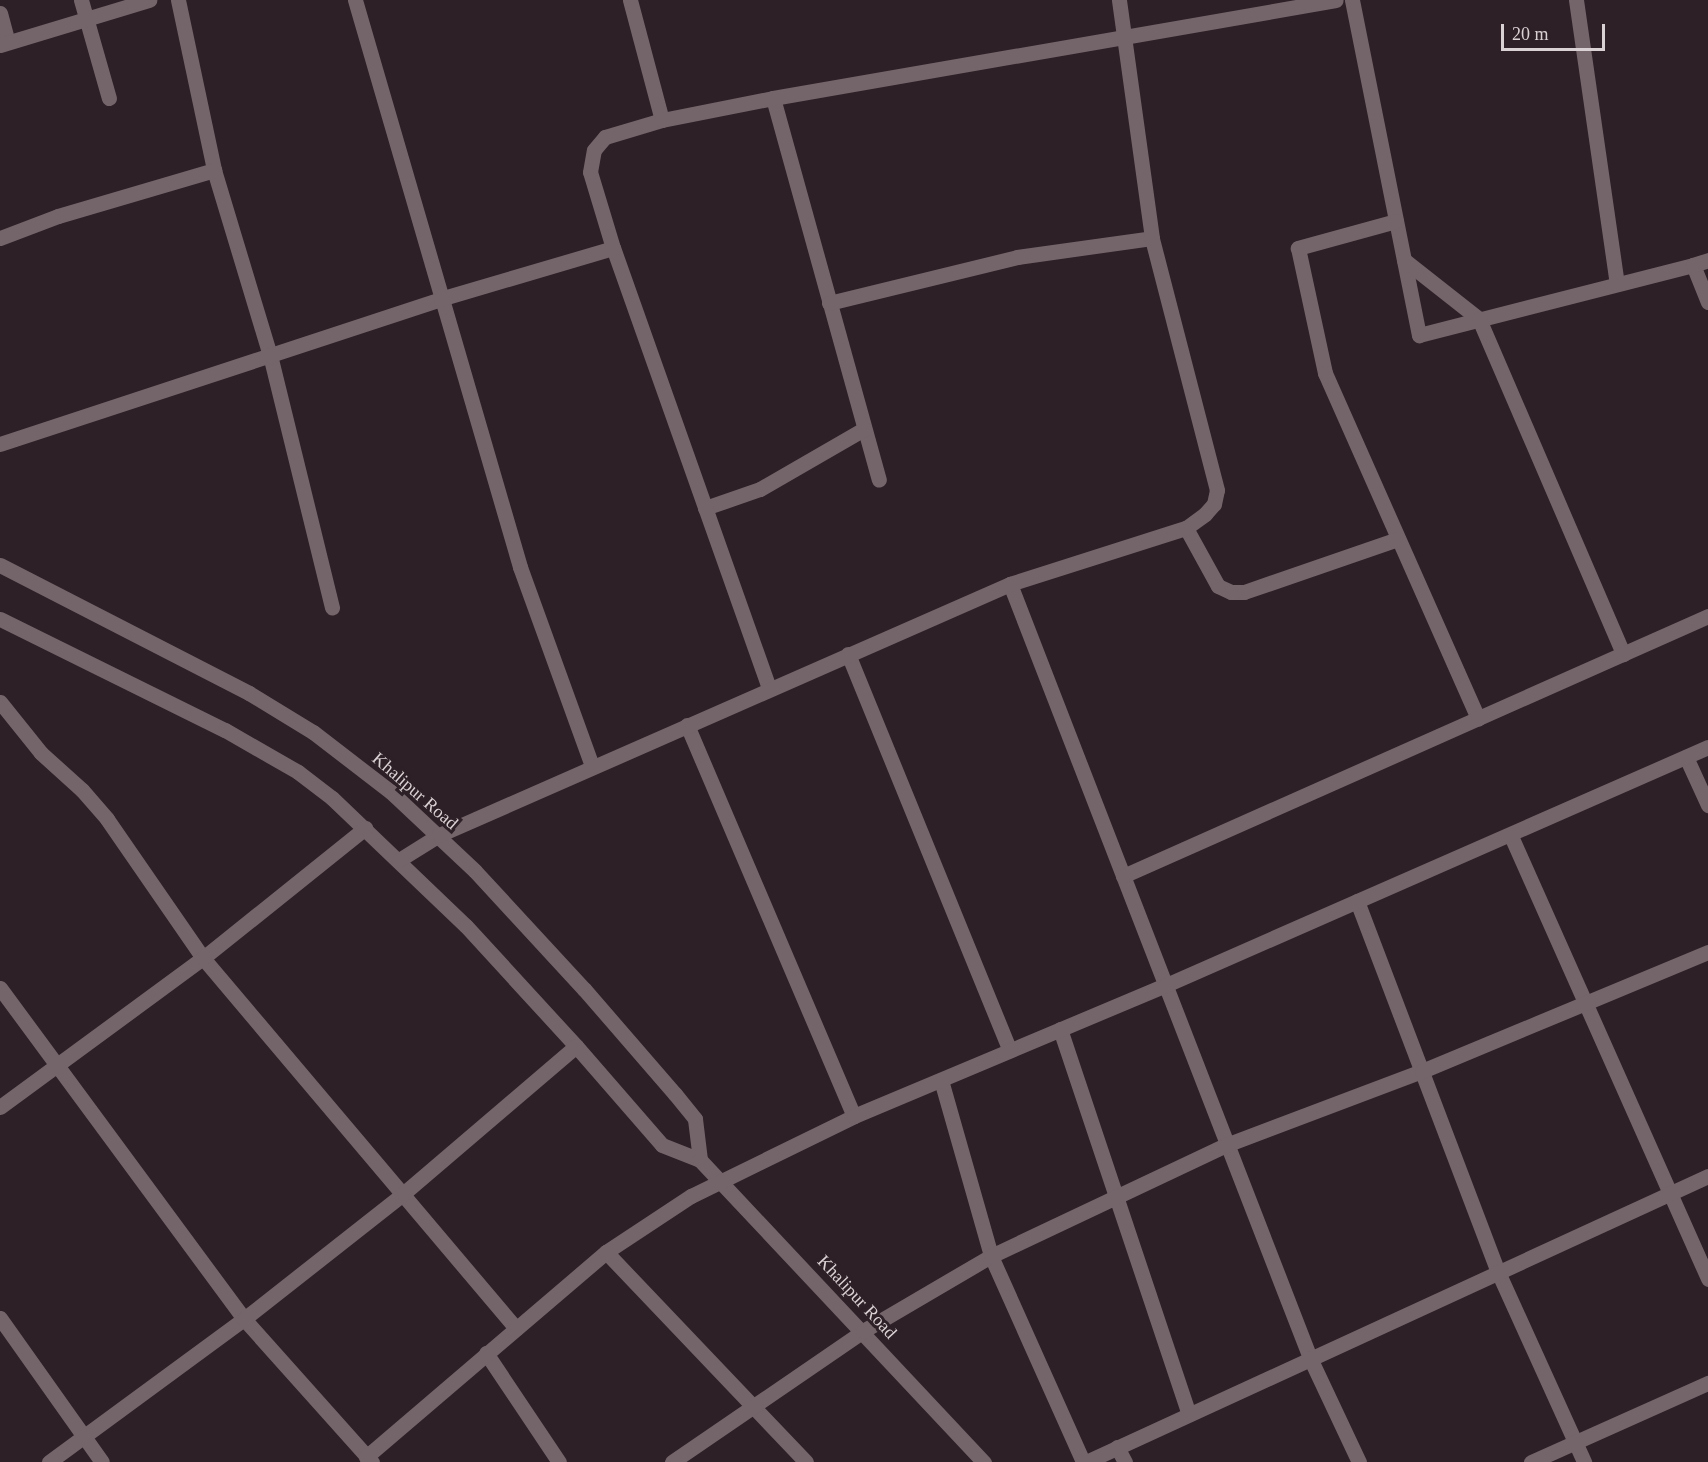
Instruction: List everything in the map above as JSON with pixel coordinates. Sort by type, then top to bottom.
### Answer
[{"type":"street","points":[[81,0],[109,98]]},
{"type":"street","points":[[0,14],[4,44],[149,0]]},
{"type":"street","points":[[178,0],[213,171],[270,355],[332,607]]},
{"type":"street","points":[[355,0],[520,567],[592,766]]},
{"type":"street","points":[[630,0],[662,120]]},
{"type":"street","points":[[399,860],[439,835],[687,724],[1010,584],[1186,528],[1214,504],[1218,490],[1152,238],[1119,0]]},
{"type":"street","points":[[769,688],[613,248],[590,172],[594,150],[605,137],[662,120],[773,98],[1336,0]]},
{"type":"street","points":[[1352,0],[1419,334],[1708,260]]},
{"type":"street","points":[[1576,0],[1617,284]]},
{"type":"street","points":[[773,98],[879,480]]},
{"type":"street","points":[[0,238],[58,216],[213,171]]},
{"type":"street","points":[[1396,221],[1298,248],[1325,373],[1478,719]]},
{"type":"street","points":[[829,303],[1017,257],[1152,238]]},
{"type":"street","points":[[0,444],[440,298],[613,248]]},
{"type":"street","points":[[1404,260],[1479,319],[1623,654]]},
{"type":"street","points":[[1693,265],[1708,302]]},
{"type":"street","points":[[705,508],[760,489],[864,429]]},
{"type":"street","points":[[1186,528],[1218,586],[1231,592],[1244,592],[1398,539]]},
{"type":"street","name":"Khalipur Road","points":[[0,565],[249,693],[313,732],[391,792],[439,835],[576,981],[675,1094],[695,1119],[700,1160]]},
{"type":"street","points":[[1010,584],[1310,1358],[1359,1462]]},
{"type":"street","points":[[1124,876],[1708,616]]},
{"type":"street","name":"Khalipur Road","points":[[0,620],[225,730],[298,772],[365,828],[466,926],[576,1046],[662,1145],[700,1160],[864,1331],[984,1462]]},
{"type":"street","points":[[848,654],[1010,1050]]},
{"type":"street","points":[[0,702],[41,753],[82,790],[107,819],[204,957],[516,1329]]},
{"type":"street","points":[[687,724],[854,1116]]},
{"type":"street","points":[[0,988],[244,1319],[369,1459],[486,1353],[606,1252],[684,1200],[854,1116],[1166,985],[1511,836],[1708,747]]},
{"type":"street","points":[[1686,757],[1708,805]]},
{"type":"street","points":[[0,1107],[204,957],[365,828]]},
{"type":"street","points":[[1511,836],[1668,1194],[1708,1279]]},
{"type":"street","points":[[1358,901],[1498,1272],[1584,1462]]},
{"type":"street","points":[[672,1462],[752,1405],[864,1331],[991,1256],[1117,1194],[1227,1145],[1422,1071],[1708,952]]},
{"type":"street","points":[[1060,1029],[1189,1414]]},
{"type":"street","points":[[49,1462],[244,1319],[404,1193],[576,1046]]},
{"type":"street","points":[[941,1080],[991,1256],[1084,1462],[1708,1176]]},
{"type":"street","points":[[606,1252],[806,1462]]},
{"type":"street","points":[[0,1318],[102,1462]]},
{"type":"street","points":[[486,1353],[559,1462]]},
{"type":"street","points":[[1531,1462],[1708,1383]]},
{"type":"street","points":[[1117,1447],[1125,1462]]}]
